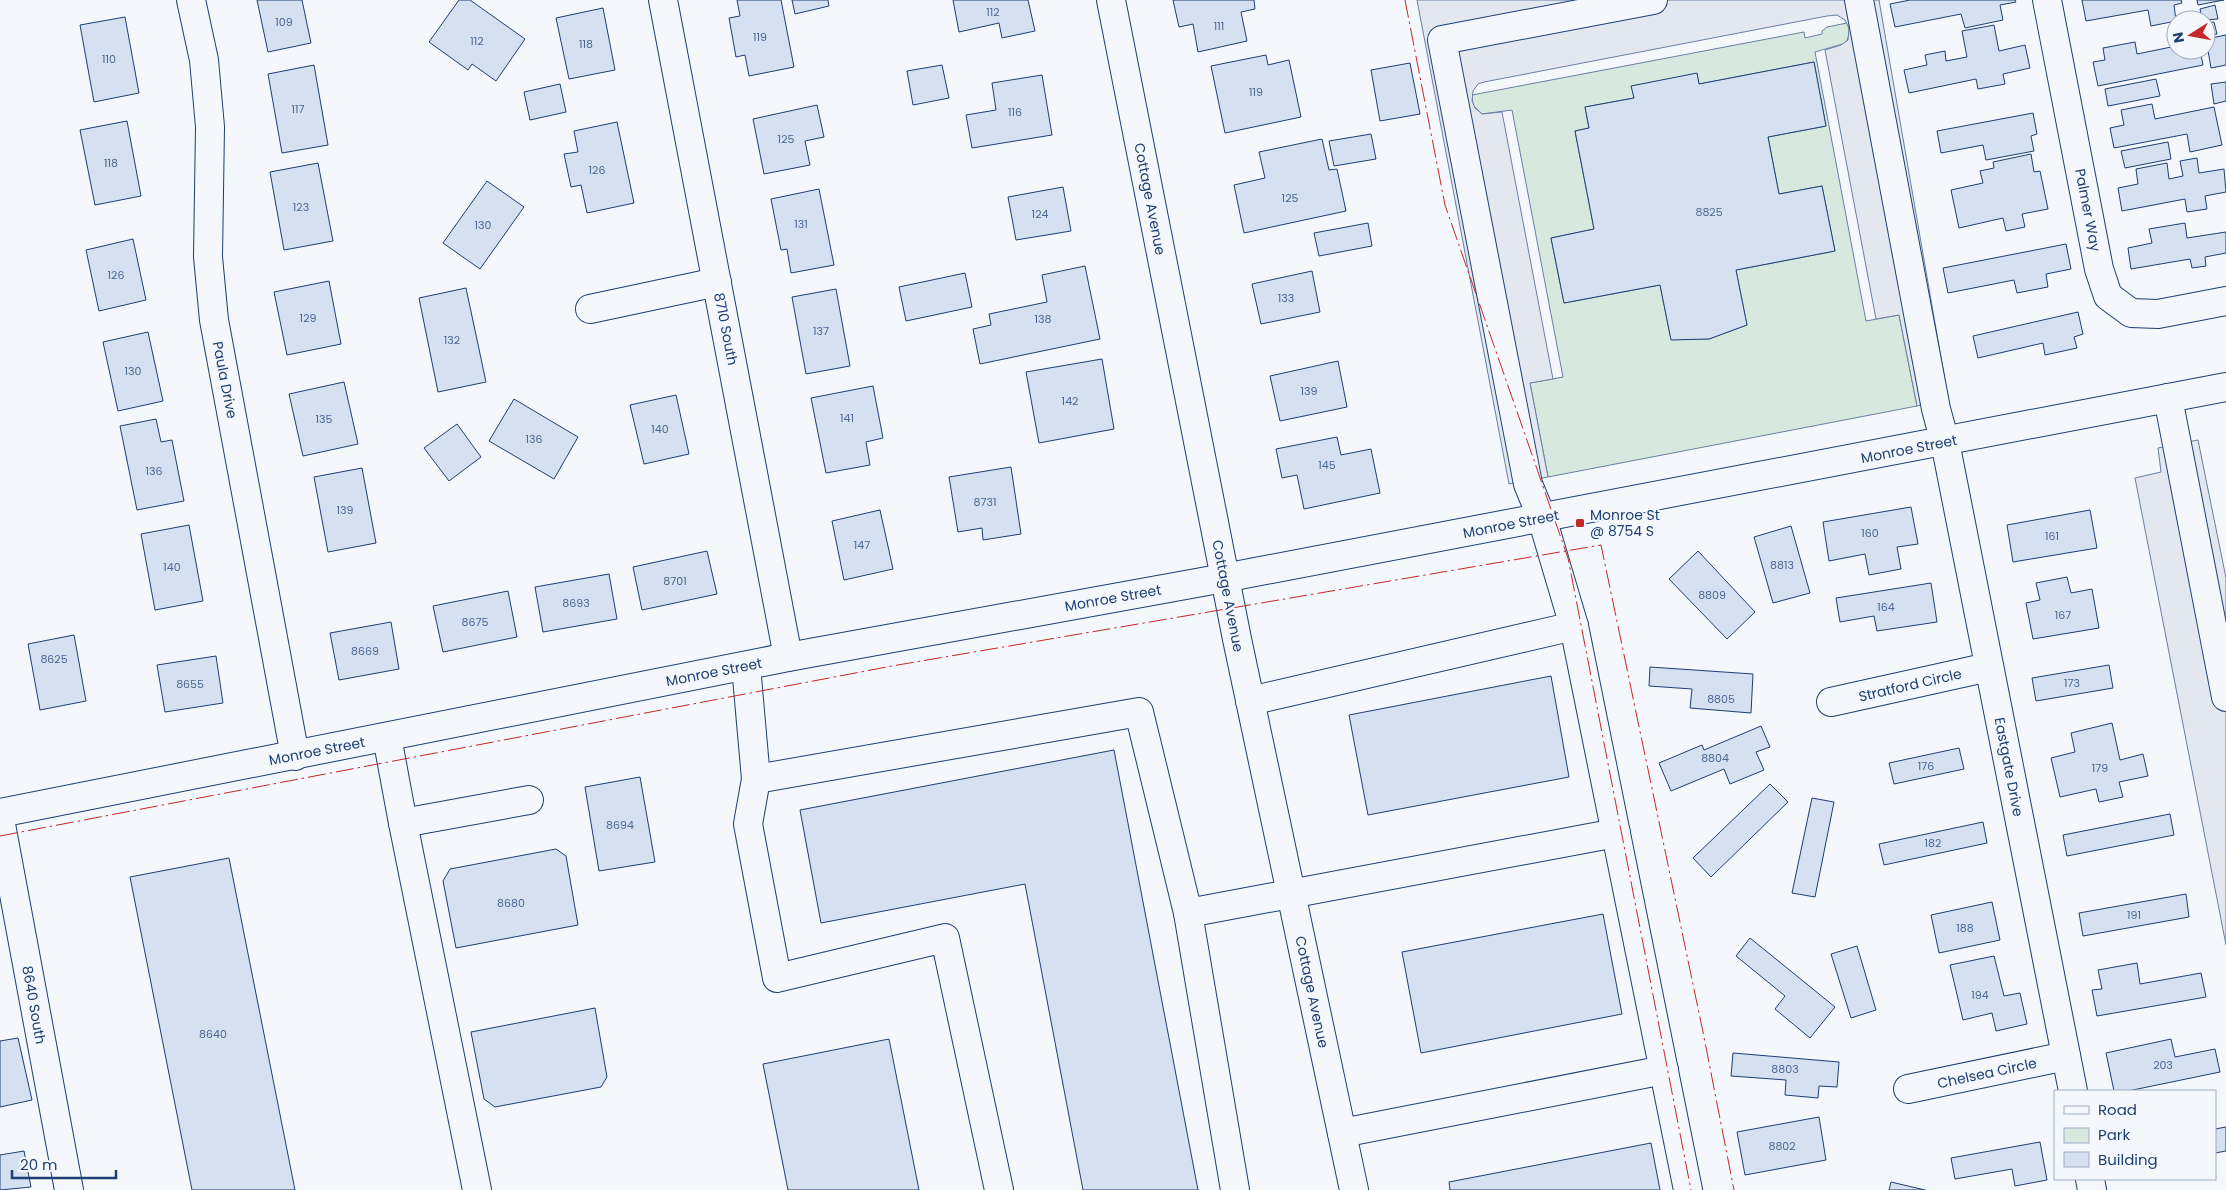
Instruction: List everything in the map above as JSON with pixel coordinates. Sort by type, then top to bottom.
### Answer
[{"type":"street","name":"Paula Drive","points":[[191,0],[204,60],[210,127],[208,258],[214,320],[295,756]]},
{"type":"street","name":"8710 South","points":[[663,0],[788,658]]},
{"type":"street","name":"Cottage Avenue","points":[[1111,0],[1224,578],[1354,1190]]},
{"type":"street","points":[[1653,0],[1442,40],[1528,484],[1542,518],[1574,626],[1688,1190]]},
{"type":"street","name":"Eastgate Drive","points":[[1859,0],[1936,409],[1945,442],[2073,1090]]},
{"type":"street","name":"Palmer Way","points":[[2048,0],[2099,269],[2108,296],[2131,313],[2158,314],[2226,300]]},
{"type":"street","points":[[590,309],[717,282]]},
{"type":"street","name":"Monroe Street","points":[[0,813],[746,666],[1224,578],[2226,387]]},
{"type":"street","points":[[2168,398],[2226,696]]},
{"type":"street","points":[[1250,701],[1574,626]]},
{"type":"street","points":[[746,666],[756,779],[748,824],[776,978],[945,938],[999,1190]]},
{"type":"street","name":"Stratford Circle","points":[[1831,702],[1989,667]]},
{"type":"street","points":[[756,779],[1139,712],[1188,913],[1235,1190]]},
{"type":"street","points":[[387,737],[477,1190]]},
{"type":"street","points":[[403,823],[529,800]]},
{"type":"street","name":"8640 South","points":[[0,820],[69,1190]]},
{"type":"street","points":[[1188,913],[1616,833]]},
{"type":"street","name":"Chelsea Circle","points":[[1908,1089],[2066,1056]]},
{"type":"street","points":[[1342,1133],[1664,1070]]},
{"type":"green space","points":[[1847,23],[1850,32],[1846,43],[1815,52],[1866,321],[1899,315],[1917,406],[1548,477],[1530,383],[1563,377],[1512,110],[1482,114],[1473,105],[1472,95],[1804,32],[1805,38],[1822,34],[1822,31],[1827,27]],"holes":[[[1814,62],[1826,126],[1768,137],[1779,194],[1822,186],[1835,251],[1736,270],[1747,325],[1709,339],[1671,339],[1660,285],[1564,303],[1551,238],[1594,229],[1575,131],[1589,128],[1585,107],[1634,98],[1632,86],[1697,74],[1699,84]]]},
{"type":"shaded area","points":[[1417,0],[1879,0],[1948,398],[1917,406],[1899,315],[1876,319],[1825,50],[1841,45],[1848,40],[1849,28],[1845,20],[1837,15],[1827,16],[1484,82],[1478,84],[1473,91],[1472,101],[1475,108],[1482,114],[1502,112],[1553,379],[1530,383],[1548,477],[1509,484]]},
{"type":"shaded area","points":[[2198,440],[2226,578],[2226,945],[2135,478],[2161,472],[2158,448]]},
{"type":"building","points":[[257,0],[302,0],[311,43],[268,52]]},
{"type":"building","points":[[459,0],[470,0],[525,39],[496,81],[472,64],[468,70],[429,42]]},
{"type":"building","points":[[737,0],[781,0],[794,67],[749,76],[745,55],[736,57],[729,18],[740,16]]},
{"type":"building","points":[[792,0],[828,0],[829,6],[795,14]]},
{"type":"building","points":[[953,0],[1028,0],[1035,31],[1002,38],[999,23],[959,32]]},
{"type":"building","points":[[1173,0],[1254,0],[1255,9],[1241,12],[1247,41],[1198,52],[1193,24],[1179,27]]},
{"type":"building","points":[[1910,0],[2015,0],[2016,2],[2000,5],[2003,20],[1965,28],[1961,14],[1895,27],[1890,4]]},
{"type":"building","points":[[2082,0],[2181,0],[2182,3],[2174,5],[2175,10],[2166,10],[2166,23],[2151,26],[2148,10],[2086,21]]},
{"type":"building","points":[[2197,0],[2224,0],[2198,5]]},
{"type":"building","points":[[2215,5],[2218,19],[2216,19],[2216,10],[2200,9]]},
{"type":"building","points":[[603,8],[615,70],[569,79],[556,18]]},
{"type":"building","points":[[125,17],[139,93],[94,102],[80,25]]},
{"type":"building","points":[[1994,25],[1999,51],[2025,45],[2030,68],[2003,74],[2005,84],[1978,89],[1976,79],[1909,93],[1904,70],[1927,65],[1925,55],[1945,51],[1946,61],[1967,57],[1962,31]]},
{"type":"building","points":[[2226,35],[2226,65],[2211,68],[2210,60],[2216,60],[2216,37]]},
{"type":"building","points":[[2135,42],[2137,54],[2166,48],[2166,60],[2202,60],[2203,65],[2098,86],[2093,62],[2105,60],[2103,48]]},
{"type":"building","points":[[1266,55],[1268,65],[1289,60],[1301,117],[1225,133],[1211,66]]},
{"type":"building","points":[[1814,62],[1826,126],[1768,137],[1779,194],[1822,186],[1835,251],[1736,270],[1747,325],[1709,339],[1671,340],[1660,285],[1564,303],[1551,238],[1594,229],[1575,131],[1589,128],[1585,107],[1634,98],[1631,86],[1697,73],[1699,84]]},
{"type":"building","points":[[1410,63],[1420,114],[1380,121],[1371,70]]},
{"type":"building","points":[[314,65],[328,145],[282,153],[268,74]]},
{"type":"building","points":[[942,65],[949,98],[913,105],[907,71]]},
{"type":"building","points":[[1042,75],[1052,135],[972,148],[966,115],[996,110],[992,83]]},
{"type":"building","points":[[2156,79],[2160,96],[2108,106],[2105,89]]},
{"type":"building","points":[[2226,82],[2226,101],[2214,104],[2211,84]]},
{"type":"building","points":[[560,84],[566,112],[530,120],[524,92]]},
{"type":"building","points":[[2152,104],[2155,119],[2214,107],[2222,145],[2190,152],[2187,134],[2114,148],[2110,128],[2124,125],[2121,110]]},
{"type":"building","points":[[817,105],[824,137],[805,141],[810,165],[764,174],[753,119]]},
{"type":"building","points":[[2033,113],[2037,134],[2031,136],[2034,151],[1986,160],[1983,145],[1941,153],[1937,131]]},
{"type":"building","points":[[127,121],[141,196],[95,205],[80,130]]},
{"type":"building","points":[[617,122],[634,203],[587,213],[581,185],[571,187],[564,154],[578,152],[574,131]]},
{"type":"building","points":[[1371,134],[1376,159],[1334,166],[1329,141]]},
{"type":"building","points":[[1322,139],[1329,170],[1337,169],[1346,211],[1244,233],[1234,185],[1265,178],[1259,152]]},
{"type":"building","points":[[2168,142],[2171,159],[2125,168],[2121,151]]},
{"type":"building","points":[[2031,154],[2034,172],[2040,171],[2048,209],[2022,214],[2025,227],[2006,231],[2003,218],[1959,228],[1951,190],[1983,183],[1980,171],[1994,168],[1993,162]]},
{"type":"building","points":[[2197,158],[2199,173],[2224,169],[2226,192],[2205,196],[2207,209],[2187,212],[2185,199],[2122,211],[2118,188],[2138,184],[2136,169],[2167,163],[2169,179],[2183,176],[2180,161]]},
{"type":"building","points":[[318,163],[333,241],[284,250],[270,172]]},
{"type":"building","points":[[487,181],[524,207],[480,269],[443,243]]},
{"type":"building","points":[[1063,187],[1071,231],[1016,240],[1008,197]]},
{"type":"building","points":[[819,189],[834,265],[791,273],[787,249],[781,250],[771,199]]},
{"type":"building","points":[[1368,223],[1372,246],[1319,256],[1314,233]]},
{"type":"building","points":[[2185,223],[2187,238],[2226,232],[2226,253],[2205,257],[2206,266],[2192,268],[2190,259],[2131,269],[2128,248],[2152,243],[2149,229]]},
{"type":"building","points":[[133,239],[146,300],[99,311],[86,250]]},
{"type":"building","points":[[2066,244],[2071,269],[2046,274],[2048,287],[2017,293],[2014,280],[1948,293],[1943,268]]},
{"type":"building","points":[[1085,266],[1100,339],[980,364],[973,329],[991,325],[989,314],[1047,302],[1042,275]]},
{"type":"building","points":[[1312,271],[1320,312],[1261,324],[1252,284]]},
{"type":"building","points":[[965,273],[972,307],[906,321],[899,287]]},
{"type":"building","points":[[329,281],[341,344],[287,355],[274,292]]},
{"type":"building","points":[[466,288],[486,382],[438,392],[419,298]]},
{"type":"building","points":[[836,289],[850,366],[806,374],[792,297]]},
{"type":"building","points":[[2078,312],[2083,334],[2074,337],[2077,348],[2045,355],[2043,343],[1978,358],[1973,336]]},
{"type":"building","points":[[148,332],[163,401],[118,411],[103,342]]},
{"type":"building","points":[[1102,359],[1114,429],[1039,443],[1026,372]]},
{"type":"building","points":[[1338,361],[1347,407],[1280,421],[1270,376]]},
{"type":"building","points":[[344,382],[358,444],[303,456],[289,394]]},
{"type":"building","points":[[873,386],[883,438],[866,442],[870,465],[826,473],[811,398]]},
{"type":"building","points":[[676,395],[689,454],[644,464],[630,405]]},
{"type":"building","points":[[514,399],[578,437],[554,479],[489,441]]},
{"type":"building","points":[[156,419],[161,442],[172,440],[184,501],[137,510],[120,426]]},
{"type":"building","points":[[457,424],[481,457],[449,481],[424,448]]},
{"type":"building","points":[[1337,437],[1341,455],[1371,449],[1380,493],[1304,509],[1297,475],[1282,478],[1276,449]]},
{"type":"building","points":[[1011,467],[1021,534],[983,540],[982,528],[958,532],[949,477]]},
{"type":"building","points":[[362,468],[376,543],[328,552],[314,477]]},
{"type":"building","points":[[1911,507],[1918,544],[1897,547],[1901,569],[1869,575],[1865,554],[1829,561],[1823,522]]},
{"type":"building","points":[[880,510],[893,569],[844,580],[832,521]]},
{"type":"building","points":[[2090,510],[2097,548],[2013,562],[2007,525]]},
{"type":"building","points":[[189,525],[203,601],[155,610],[141,534]]},
{"type":"building","points":[[1791,526],[1810,593],[1773,603],[1754,537]]},
{"type":"building","points":[[707,551],[717,594],[642,610],[633,567]]},
{"type":"building","points":[[1698,551],[1755,612],[1727,639],[1669,579]]},
{"type":"building","points":[[609,574],[617,619],[543,632],[535,587]]},
{"type":"building","points":[[2067,577],[2071,593],[2092,589],[2099,628],[2033,639],[2026,603],[2040,600],[2036,583]]},
{"type":"building","points":[[1931,583],[1937,622],[1877,631],[1874,616],[1840,622],[1836,598]]},
{"type":"building","points":[[508,591],[517,637],[443,652],[433,606]]},
{"type":"building","points":[[391,622],[399,669],[339,680],[330,633]]},
{"type":"building","points":[[74,635],[86,701],[40,710],[28,644]]},
{"type":"building","points":[[216,656],[223,703],[165,712],[157,665]]},
{"type":"building","points":[[2109,665],[2113,688],[2036,701],[2032,678]]},
{"type":"building","points":[[1650,667],[1753,674],[1751,713],[1690,708],[1692,689],[1649,686]]},
{"type":"building","points":[[1551,676],[1569,777],[1368,815],[1349,715]]},
{"type":"building","points":[[2112,723],[2120,760],[2143,754],[2148,776],[2119,782],[2123,797],[2099,802],[2096,789],[2060,797],[2051,758],[2075,752],[2071,733]]},
{"type":"building","points":[[1761,726],[1770,747],[1756,752],[1764,770],[1730,784],[1724,769],[1671,791],[1659,763],[1702,745],[1704,750]]},
{"type":"building","points":[[1959,748],[1964,769],[1894,784],[1889,763]]},
{"type":"building","points":[[1114,750],[1198,1190],[1083,1190],[1025,884],[821,923],[800,810]]},
{"type":"building","points":[[640,777],[655,862],[599,871],[585,787]]},
{"type":"building","points":[[1770,784],[1788,802],[1711,877],[1693,858]]},
{"type":"building","points":[[1812,798],[1834,802],[1815,897],[1792,893]]},
{"type":"building","points":[[2170,814],[2174,835],[2067,856],[2063,835]]},
{"type":"building","points":[[1983,822],[1987,843],[1884,865],[1879,844]]},
{"type":"building","points":[[556,849],[566,856],[578,925],[456,948],[443,881],[450,869]]},
{"type":"building","points":[[229,858],[295,1190],[192,1190],[130,877]]},
{"type":"building","points":[[2186,894],[2189,917],[2083,936],[2079,913]]},
{"type":"building","points":[[1992,902],[2000,940],[1939,953],[1931,915]]},
{"type":"building","points":[[1603,914],[1622,1014],[1421,1053],[1402,952]]},
{"type":"building","points":[[1750,938],[1835,1007],[1810,1038],[1775,1009],[1785,996],[1736,956]]},
{"type":"building","points":[[1857,946],[1876,1010],[1851,1018],[1831,954]]},
{"type":"building","points":[[1994,956],[2004,996],[2020,993],[2027,1024],[1996,1031],[1992,1013],[1963,1020],[1950,965]]},
{"type":"building","points":[[2137,963],[2140,984],[2201,973],[2206,997],[2097,1016],[2092,990],[2102,989],[2098,970]]},
{"type":"building","points":[[595,1008],[607,1077],[601,1087],[495,1107],[484,1099],[471,1032]]},
{"type":"building","points":[[18,1038],[32,1100],[0,1107],[0,1041]]},
{"type":"building","points":[[889,1039],[919,1190],[788,1190],[763,1064]]},
{"type":"building","points":[[2171,1039],[2175,1057],[2215,1049],[2220,1072],[2133,1090],[2114,1090],[2106,1053]]},
{"type":"building","points":[[1733,1053],[1839,1062],[1837,1087],[1819,1086],[1818,1098],[1785,1095],[1786,1080],[1731,1076]]},
{"type":"building","points":[[1819,1117],[1826,1160],[1745,1175],[1737,1132]]},
{"type":"building","points":[[2226,1127],[2226,1151],[2216,1153],[2216,1129]]},
{"type":"building","points":[[2040,1142],[2047,1180],[2015,1186],[2012,1169],[1955,1179],[1951,1158]]},
{"type":"building","points":[[1651,1143],[1660,1190],[1450,1190],[1449,1182]]},
{"type":"building","points":[[24,1151],[31,1187],[0,1190],[0,1155]]},
{"type":"building","points":[[1891,1182],[1925,1190],[1889,1190]]},
{"type":"power","points":[[1405,0],[1445,205],[1568,558],[1691,1190]]},
{"type":"power","points":[[0,836],[892,666],[1601,545],[1703,1032],[1734,1190]]},
{"type":"place","name":"Monroe St @ 8754 S","points":[[1580,523]]}]
